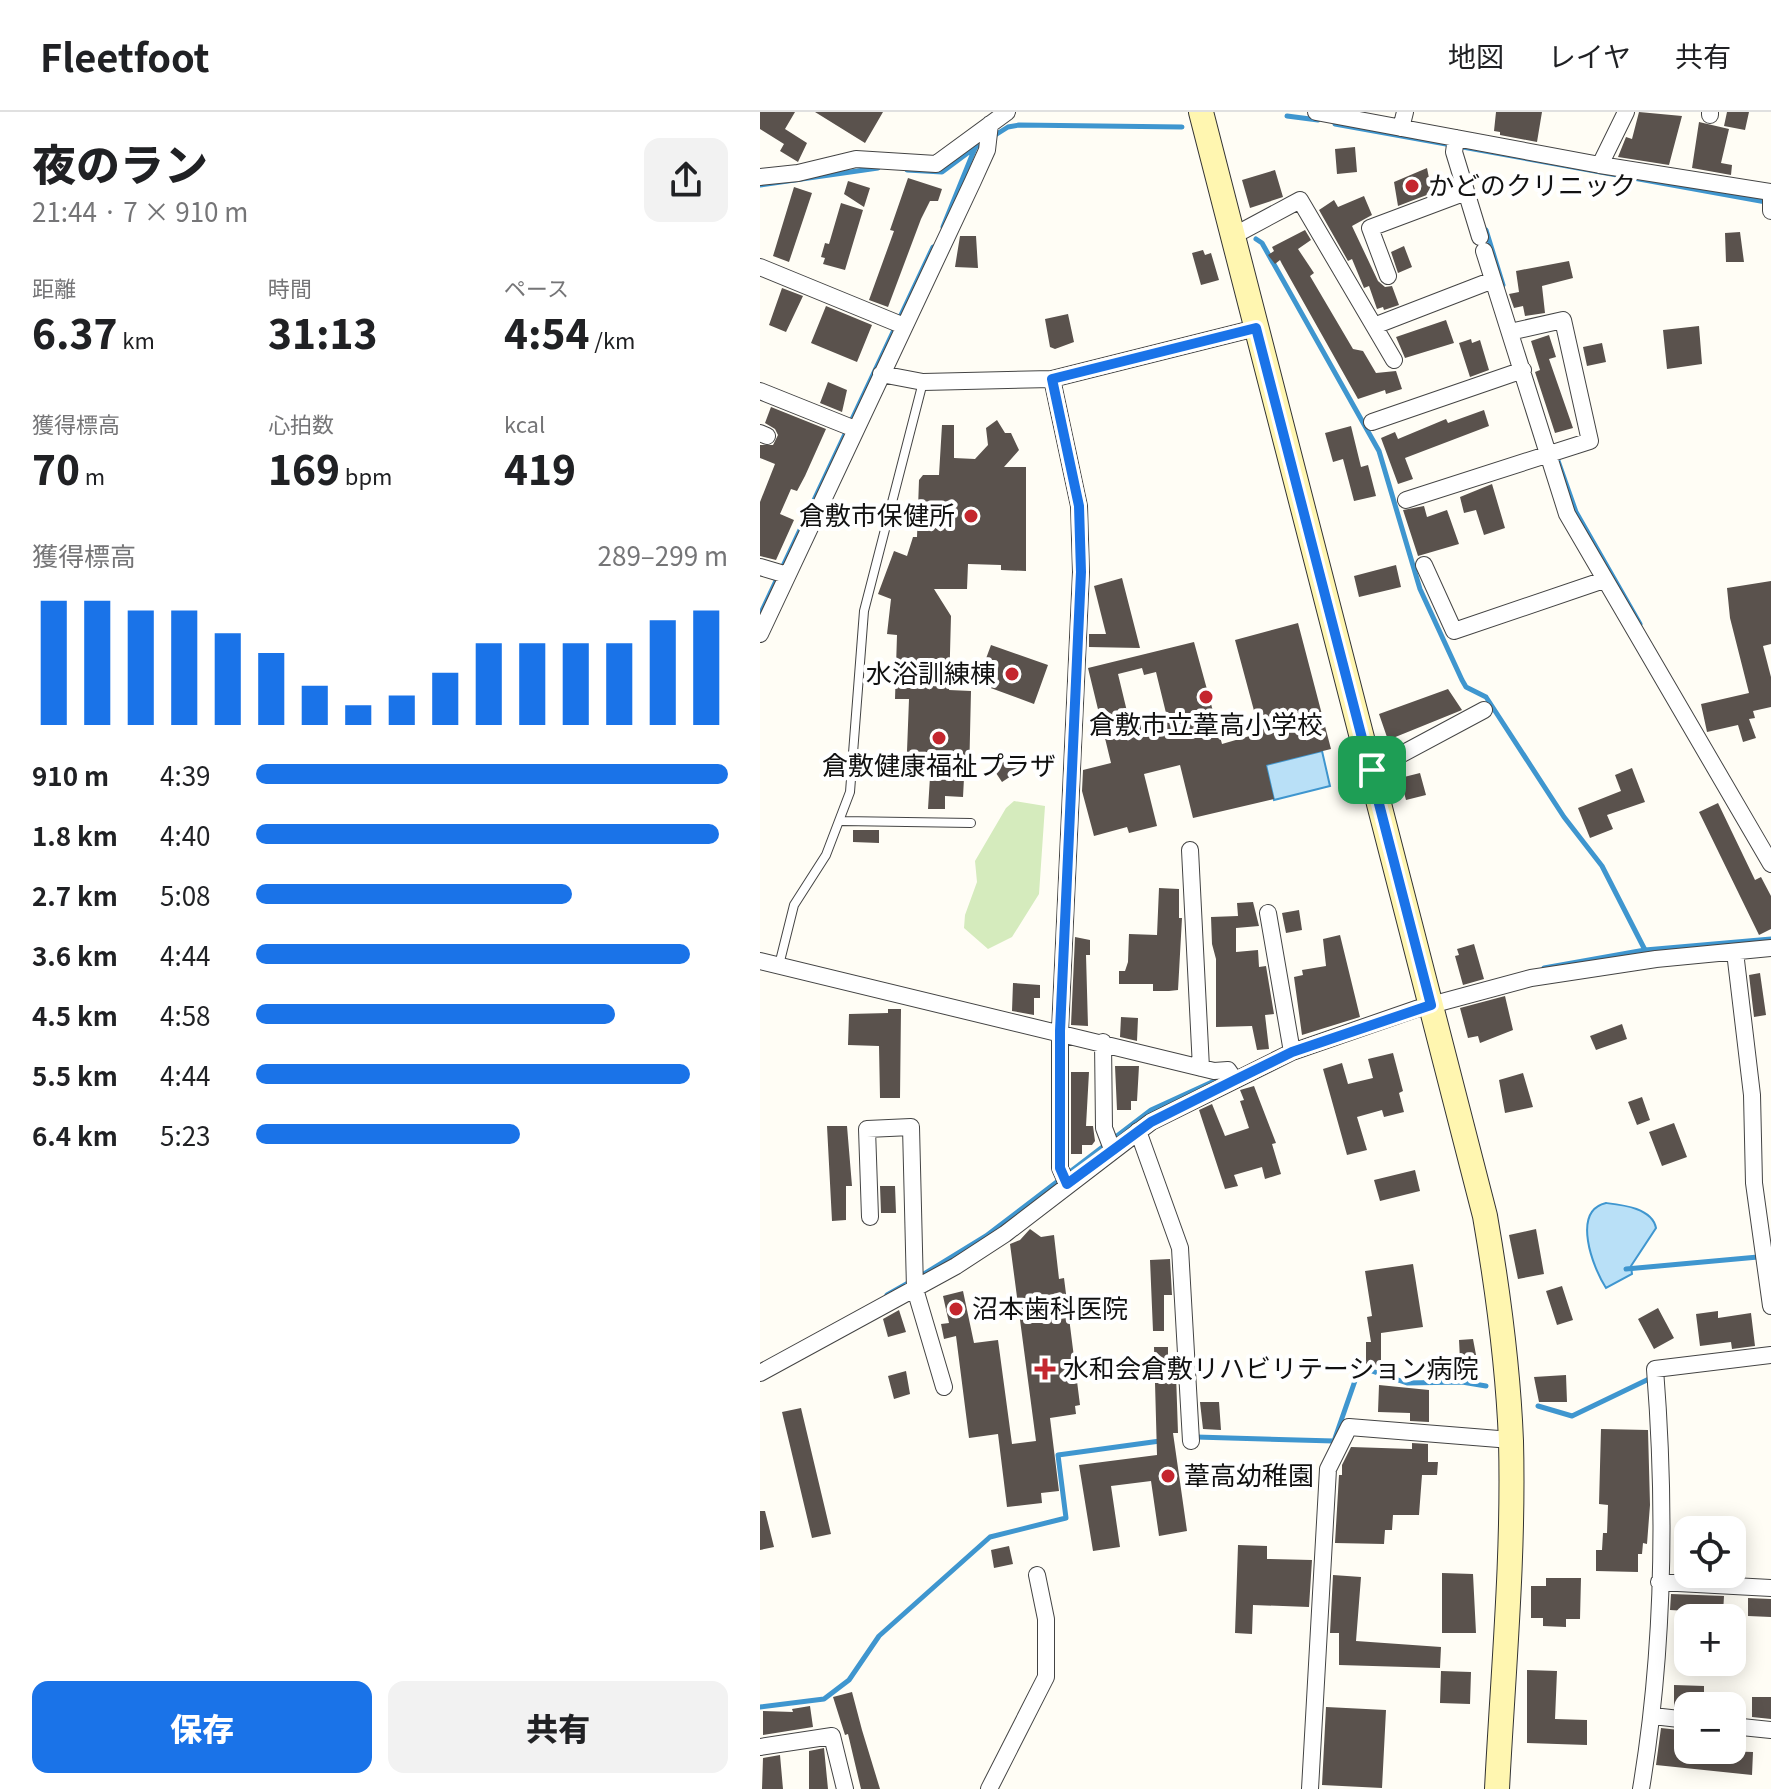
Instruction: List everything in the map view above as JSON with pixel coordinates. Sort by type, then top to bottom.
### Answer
[{"type":"street","points":[[760,634],[783,574],[850,428],[881,374],[900,324],[989,133],[1007,112]]},
{"type":"street","points":[[1201,112],[1485,1216],[1505,1353],[1511,1440],[1511,1508],[1497,1789]]},
{"type":"street","points":[[1316,112],[1403,120],[1455,144],[1771,192]]},
{"type":"street","points":[[1600,165],[1626,112]]},
{"type":"street","points":[[760,177],[798,173],[856,159],[936,164],[989,133]]},
{"type":"street","points":[[1455,144],[1493,280],[1514,331],[1523,370],[1553,452],[1567,514],[1771,864]]},
{"type":"street","points":[[1388,276],[1370,228],[1466,192]]},
{"type":"street","points":[[1771,199],[1771,209]]},
{"type":"street","points":[[1233,236],[1300,200],[1394,360]]},
{"type":"street","points":[[760,267],[900,324]]},
{"type":"street","points":[[1374,326],[1493,280]]},
{"type":"street","points":[[1406,500],[1590,441],[1563,320],[1514,331]]},
{"type":"street","points":[[881,374],[923,382],[1052,379],[1256,328]]},
{"type":"street","points":[[1372,422],[1523,370]]},
{"type":"street","points":[[1052,379],[1079,506],[1081,572],[1060,1031],[1064,1178]]},
{"type":"street","points":[[760,391],[850,428]]},
{"type":"street","points":[[1424,565],[1454,631],[1604,580]]},
{"type":"street","points":[[760,567],[783,574]]},
{"type":"street","points":[[1372,770],[1484,710]]},
{"type":"street","points":[[1190,850],[1201,1068]]},
{"type":"street","points":[[1268,913],[1292,1052]]},
{"type":"street","points":[[760,1373],[1005,1234],[1064,1178],[1109,1143],[1138,1131],[1233,1076],[1292,1052],[1431,1005],[1531,978],[1656,959],[1771,948]]},
{"type":"street","points":[[1735,952],[1752,1095],[1754,1183],[1771,1306]]},
{"type":"street","points":[[760,961],[1060,1031],[1233,1076]]},
{"type":"street","points":[[1103,1042],[1109,1143]]},
{"type":"street","points":[[870,1217],[867,1129],[911,1127],[915,1284],[944,1387]]},
{"type":"street","points":[[1138,1131],[1180,1248],[1191,1441]]},
{"type":"street","points":[[1641,1789],[1653,1716],[1659,1582],[1661,1474],[1655,1369],[1771,1355]]},
{"type":"street","points":[[1310,1789],[1328,1469],[1349,1427],[1511,1440]]},
{"type":"street","points":[[989,1789],[1046,1677],[1046,1619],[1037,1575]]},
{"type":"street","points":[[1659,1582],[1771,1588]]},
{"type":"street","points":[[1653,1716],[1674,1718]]},
{"type":"street","points":[[1746,1727],[1771,1730]]},
{"type":"street","points":[[760,1747],[832,1736],[845,1789]]},
{"type":"lane","points":[[779,965],[794,905],[826,855],[842,821],[853,769],[864,611],[923,382]]},
{"type":"lane","points":[[842,821],[971,823]]},
{"type":"green space","points":[[1014,801],[1045,806],[1039,894],[1012,937],[988,949],[964,928],[965,915],[977,882],[975,861],[1006,808]]},
{"type":"water","points":[[1322,751],[1330,786],[1274,800],[1266,765]]},
{"type":"water","points":[[1606,1203],[1643,1212],[1656,1228],[1631,1266],[1632,1274],[1606,1288],[1591,1254],[1587,1228],[1595,1208]]},
{"type":"building","points":[[760,112],[795,112],[785,129],[807,143],[798,162],[780,151],[784,144],[760,129]]},
{"type":"building","points":[[815,112],[883,112],[865,143]]},
{"type":"building","points":[[1496,112],[1542,112],[1537,142],[1494,131]]},
{"type":"building","points":[[1639,112],[1682,116],[1669,165],[1618,157],[1626,137],[1632,139]]},
{"type":"building","points":[[1727,112],[1749,112],[1745,130],[1724,126]]},
{"type":"building","points":[[1699,122],[1729,129],[1721,163],[1732,165],[1731,175],[1692,168]]},
{"type":"building","points":[[1355,147],[1357,172],[1337,174],[1335,149]]},
{"type":"building","name":"かどのクリニック","points":[[1427,168],[1432,193],[1398,206],[1394,182]]},
{"type":"building","points":[[1275,170],[1283,197],[1250,208],[1242,180]]},
{"type":"building","points":[[908,178],[942,189],[938,201],[930,201],[921,219],[888,307],[869,300],[894,231],[890,230]]},
{"type":"building","points":[[848,181],[870,188],[864,207],[844,194]]},
{"type":"building","points":[[794,187],[812,193],[789,262],[773,256]]},
{"type":"building","points":[[1364,196],[1372,215],[1352,226],[1378,281],[1385,287],[1392,286],[1399,305],[1384,310],[1383,307],[1377,309],[1369,286],[1364,288],[1352,259],[1348,261],[1319,210],[1334,200],[1338,207]]},
{"type":"building","points":[[841,203],[863,210],[845,270],[823,264],[825,258],[821,257],[825,243],[829,244]]},
{"type":"building","points":[[1305,230],[1311,240],[1298,249],[1314,273],[1310,276],[1353,349],[1363,351],[1376,373],[1396,371],[1402,389],[1386,394],[1385,390],[1358,399],[1280,260],[1275,264],[1268,255],[1274,251],[1272,247]]},
{"type":"building","points":[[1740,232],[1744,262],[1726,262],[1725,233]]},
{"type":"building","points":[[960,236],[976,236],[978,268],[955,267]]},
{"type":"building","points":[[1404,246],[1412,267],[1398,273],[1391,252]]},
{"type":"building","points":[[1203,250],[1205,255],[1211,253],[1219,280],[1201,285],[1192,253]]},
{"type":"building","points":[[1569,261],[1573,278],[1542,286],[1545,313],[1525,316],[1523,306],[1514,308],[1509,294],[1519,292],[1516,271]]},
{"type":"building","points":[[782,288],[803,296],[786,332],[769,325]]},
{"type":"building","points":[[826,306],[872,325],[857,362],[811,343]]},
{"type":"building","points":[[1068,314],[1074,342],[1055,349],[1050,347],[1045,319]]},
{"type":"building","points":[[1446,320],[1454,343],[1405,358],[1396,337]]},
{"type":"building","points":[[1699,326],[1702,364],[1667,369],[1663,330]]},
{"type":"building","points":[[1549,335],[1556,357],[1549,359],[1573,428],[1555,433],[1535,372],[1540,370],[1531,341]]},
{"type":"building","points":[[1471,339],[1472,343],[1480,340],[1489,370],[1470,377],[1459,343]]},
{"type":"building","points":[[1602,343],[1606,362],[1587,366],[1583,347]]},
{"type":"building","points":[[828,382],[847,390],[842,412],[820,403]]},
{"type":"building","points":[[771,407],[826,429],[797,491],[791,489],[780,514],[794,520],[776,560],[760,556],[760,502],[775,464],[760,458],[760,445],[773,445],[778,435],[765,423]]},
{"type":"building","points":[[1484,410],[1489,426],[1405,458],[1413,479],[1398,484],[1381,438],[1395,432],[1398,439],[1446,419],[1448,423]]},
{"type":"building","points":[[997,420],[1005,433],[1011,433],[1019,450],[1004,467],[1026,467],[1026,571],[1001,570],[1001,565],[968,564],[967,589],[934,589],[951,616],[949,690],[971,691],[969,778],[964,778],[963,797],[945,796],[945,809],[928,809],[930,777],[906,777],[909,699],[895,699],[897,635],[887,634],[891,599],[878,594],[894,551],[907,556],[913,537],[917,537],[919,480],[923,475],[939,475],[942,425],[954,425],[954,458],[975,459],[988,445],[986,428]]},
{"type":"building","points":[[1351,426],[1361,467],[1368,465],[1376,496],[1354,501],[1343,459],[1333,462],[1325,433]]},
{"type":"building","points":[[1492,484],[1505,528],[1484,535],[1476,510],[1464,513],[1460,497]]},
{"type":"building","points":[[1424,506],[1427,517],[1447,510],[1459,544],[1418,556],[1403,510]]},
{"type":"building","points":[[1396,565],[1401,587],[1359,597],[1354,576]]},
{"type":"building","points":[[1122,578],[1140,648],[1089,647],[1089,634],[1106,634],[1094,586]]},
{"type":"building","points":[[1771,581],[1771,644],[1763,646],[1771,677],[1771,707],[1753,711],[1755,718],[1749,719],[1756,738],[1743,742],[1738,725],[1707,732],[1701,704],[1749,693],[1730,618],[1727,588]]},
{"type":"building","points":[[1298,623],[1331,749],[1266,765],[1274,799],[1193,818],[1180,765],[1144,774],[1157,826],[1129,833],[1127,827],[1094,836],[1082,791],[1083,770],[1111,763],[1088,668],[1194,642],[1222,744],[1260,733],[1235,640]],"holes":[[[1142,668],[1144,675],[1156,672],[1166,713],[1130,724],[1118,674]]]},
{"type":"building","name":"水浴訓練棟","points":[[991,645],[1048,665],[1034,704],[977,683]]},
{"type":"building","points":[[1448,689],[1462,710],[1388,740],[1379,714]]},
{"type":"building","points":[[1014,752],[1025,767],[1002,782],[992,767]]},
{"type":"building","points":[[1632,768],[1645,802],[1607,815],[1613,829],[1590,838],[1578,808],[1621,791],[1615,775]]},
{"type":"building","points":[[1420,773],[1426,795],[1406,800],[1400,778]]},
{"type":"building","points":[[1718,803],[1755,880],[1761,877],[1771,896],[1771,929],[1759,935],[1699,812]]},
{"type":"building","points":[[853,830],[879,830],[879,843],[853,842]]},
{"type":"building","points":[[1159,888],[1179,889],[1179,918],[1182,918],[1178,990],[1153,991],[1153,984],[1119,984],[1119,971],[1125,971],[1128,962],[1129,934],[1157,935]]},
{"type":"building","points":[[1253,902],[1259,926],[1236,928],[1236,952],[1258,950],[1259,967],[1266,966],[1274,1014],[1265,1015],[1269,1049],[1257,1050],[1252,1026],[1216,1027],[1216,959],[1211,917],[1238,916],[1237,903]]},
{"type":"building","points":[[1299,910],[1302,930],[1286,933],[1282,913]]},
{"type":"building","points":[[1340,935],[1360,1017],[1302,1035],[1294,977],[1303,975],[1302,970],[1326,966],[1323,939]]},
{"type":"building","points":[[1075,937],[1090,940],[1090,955],[1086,955],[1088,1026],[1071,1025]]},
{"type":"building","points":[[1474,944],[1484,979],[1463,985],[1455,956],[1459,955],[1457,949]]},
{"type":"building","points":[[1760,973],[1766,1015],[1754,1017],[1749,975]]},
{"type":"building","points":[[1013,983],[1040,985],[1040,998],[1034,998],[1034,1015],[1012,1011]]},
{"type":"building","points":[[1505,996],[1513,1030],[1480,1043],[1478,1036],[1468,1038],[1460,1008]]},
{"type":"building","points":[[888,1009],[901,1009],[900,1098],[880,1098],[879,1046],[848,1045],[849,1014],[888,1013]]},
{"type":"building","points":[[1121,1017],[1138,1018],[1137,1041],[1120,1037]]},
{"type":"building","points":[[1622,1024],[1627,1039],[1596,1050],[1590,1036]]},
{"type":"building","points":[[1393,1053],[1403,1091],[1399,1093],[1404,1112],[1384,1117],[1382,1110],[1357,1117],[1367,1150],[1347,1155],[1323,1069],[1342,1063],[1348,1084],[1373,1078],[1368,1059]]},
{"type":"building","points":[[1115,1066],[1139,1066],[1137,1101],[1131,1101],[1131,1110],[1117,1110]]},
{"type":"building","points":[[1071,1072],[1089,1072],[1086,1126],[1093,1126],[1095,1141],[1092,1145],[1082,1145],[1082,1154],[1071,1154]]},
{"type":"building","points":[[1523,1073],[1533,1107],[1505,1113],[1499,1080]]},
{"type":"building","points":[[1254,1086],[1276,1143],[1272,1144],[1281,1174],[1265,1179],[1262,1167],[1234,1175],[1238,1186],[1225,1189],[1199,1110],[1212,1104],[1225,1136],[1249,1128],[1240,1101],[1244,1100],[1240,1090]]},
{"type":"building","points":[[1642,1097],[1650,1120],[1637,1125],[1628,1102]]},
{"type":"building","points":[[1674,1123],[1687,1157],[1662,1166],[1649,1132]]},
{"type":"building","points":[[827,1126],[847,1126],[852,1186],[846,1186],[846,1220],[832,1221]]},
{"type":"building","points":[[1415,1170],[1420,1191],[1380,1201],[1374,1180]]},
{"type":"building","points":[[880,1186],[895,1186],[896,1213],[881,1213]]},
{"type":"building","name":"水和会倉敷リハビリテーション病院","points":[[1030,1229],[1041,1237],[1054,1235],[1059,1279],[1064,1278],[1080,1405],[1075,1406],[1076,1414],[1050,1418],[1059,1491],[1041,1493],[1042,1503],[1007,1507],[998,1434],[969,1438],[956,1336],[944,1339],[941,1324],[949,1323],[943,1296],[963,1291],[974,1343],[998,1340],[1012,1444],[1036,1441],[1010,1244],[1020,1240]]},
{"type":"building","points":[[1536,1229],[1544,1274],[1518,1279],[1509,1235]]},
{"type":"building","points":[[1170,1259],[1172,1295],[1164,1295],[1164,1331],[1153,1331],[1150,1260]]},
{"type":"building","points":[[1413,1264],[1423,1327],[1381,1333],[1381,1365],[1366,1366],[1366,1342],[1371,1342],[1367,1317],[1372,1316],[1365,1271]]},
{"type":"building","points":[[1562,1286],[1573,1320],[1557,1325],[1546,1291]]},
{"type":"building","points":[[1658,1308],[1674,1338],[1654,1349],[1638,1319]]},
{"type":"building","points":[[899,1310],[906,1332],[888,1337],[883,1319]]},
{"type":"building","points":[[1718,1311],[1718,1318],[1751,1313],[1755,1346],[1732,1349],[1731,1342],[1700,1346],[1696,1314]]},
{"type":"building","points":[[1473,1339],[1480,1376],[1461,1379],[1459,1340]]},
{"type":"building","points":[[1154,1347],[1168,1347],[1168,1373],[1176,1374],[1178,1433],[1173,1433],[1187,1531],[1159,1536],[1151,1481],[1111,1486],[1120,1547],[1093,1551],[1079,1465],[1157,1455]]},
{"type":"building","points":[[906,1371],[910,1394],[894,1399],[888,1376]]},
{"type":"building","points":[[1566,1375],[1567,1402],[1539,1402],[1534,1377]]},
{"type":"building","points":[[1379,1385],[1429,1390],[1429,1422],[1410,1421],[1410,1413],[1378,1412]]},
{"type":"building","points":[[1200,1402],[1219,1402],[1221,1430],[1203,1429]]},
{"type":"building","points":[[801,1408],[831,1534],[812,1538],[782,1412]]},
{"type":"building","points":[[1601,1429],[1648,1430],[1650,1505],[1647,1544],[1643,1543],[1642,1554],[1638,1554],[1638,1572],[1596,1571],[1596,1550],[1602,1550],[1603,1533],[1607,1533],[1608,1505],[1599,1504]]},
{"type":"building","points":[[1412,1443],[1428,1444],[1428,1462],[1438,1462],[1437,1475],[1422,1475],[1419,1515],[1393,1515],[1392,1530],[1385,1530],[1384,1544],[1335,1543],[1339,1475],[1342,1475],[1342,1465],[1351,1447],[1412,1449]]},
{"type":"building","points":[[760,1511],[765,1511],[774,1547],[760,1550]]},
{"type":"building","points":[[1238,1545],[1267,1546],[1267,1559],[1312,1560],[1309,1607],[1253,1605],[1252,1634],[1235,1633]]},
{"type":"building","points":[[1009,1546],[1013,1564],[994,1568],[991,1550]]},
{"type":"building","points":[[1442,1573],[1473,1574],[1476,1633],[1442,1633]]},
{"type":"building","points":[[1333,1575],[1361,1577],[1356,1641],[1441,1647],[1440,1668],[1339,1665],[1339,1633],[1330,1633]]},
{"type":"building","points":[[1546,1578],[1581,1578],[1580,1619],[1566,1619],[1566,1627],[1543,1626],[1543,1618],[1531,1618],[1531,1586],[1546,1586]]},
{"type":"building","points":[[1671,1594],[1724,1596],[1724,1604],[1674,1604],[1674,1610],[1670,1610]]},
{"type":"building","points":[[1748,1598],[1771,1599],[1771,1617],[1748,1616]]},
{"type":"building","points":[[1527,1670],[1557,1671],[1555,1719],[1587,1720],[1587,1745],[1527,1743]]},
{"type":"building","points":[[1441,1671],[1471,1672],[1470,1704],[1440,1703]]},
{"type":"building","points":[[1674,1685],[1704,1686],[1704,1692],[1674,1692]]},
{"type":"building","points":[[852,1692],[880,1789],[861,1789],[848,1734],[845,1735],[833,1697]]},
{"type":"building","points":[[1752,1697],[1771,1697],[1771,1719],[1752,1717]]},
{"type":"building","points":[[810,1706],[813,1727],[763,1735],[763,1711],[793,1712],[792,1709]]},
{"type":"building","points":[[1326,1707],[1386,1710],[1382,1788],[1322,1785]]},
{"type":"building","points":[[1661,1728],[1674,1729],[1674,1764],[1746,1764],[1746,1752],[1753,1752],[1752,1775],[1656,1765]]},
{"type":"building","points":[[824,1748],[828,1789],[809,1789],[809,1751]]},
{"type":"building","points":[[780,1755],[783,1789],[762,1789],[763,1758]]},
{"type":"waterway","points":[[1287,116],[1318,120]]},
{"type":"waterway","points":[[1335,124],[1766,202]]},
{"type":"waterway","points":[[992,137],[1008,127],[1019,125],[1182,127]]},
{"type":"waterway","points":[[907,170],[942,172],[977,146]]},
{"type":"waterway","points":[[943,227],[975,148]]},
{"type":"waterway","points":[[760,185],[878,168]]},
{"type":"waterway","points":[[1486,230],[1503,285]]},
{"type":"waterway","points":[[1256,239],[1262,243],[1379,451],[1420,589],[1462,680],[1466,687],[1486,697],[1564,817],[1602,866],[1645,950]]},
{"type":"waterway","points":[[760,615],[933,247]]},
{"type":"waterway","points":[[1556,455],[1576,512],[1640,624]]},
{"type":"waterway","points":[[1544,968],[1645,950],[1771,939]]},
{"type":"waterway","points":[[919,1277],[986,1236],[1151,1110],[1223,1077]]},
{"type":"waterway","points":[[1626,1269],[1758,1257]]},
{"type":"waterway","points":[[887,1295],[910,1282]]},
{"type":"waterway","points":[[1196,1437],[1334,1441],[1357,1375],[1366,1369],[1407,1383],[1462,1382],[1486,1386]]},
{"type":"waterway","points":[[1538,1406],[1572,1416],[1651,1378]]},
{"type":"waterway","points":[[760,1707],[824,1699],[849,1680],[879,1636],[990,1537],[1066,1518],[1058,1455],[1160,1441]]},
{"type":"place","name":"かどのクリニック","points":[[1412,186]]},
{"type":"place","name":"倉敷市保健所","points":[[971,516]]},
{"type":"place","name":"水浴訓練棟","points":[[1012,674]]},
{"type":"place","name":"倉敷市立葦高小学校","points":[[1206,697]]},
{"type":"place","name":"倉敷健康福祉プラザ","points":[[939,738]]},
{"type":"place","name":"沼本歯科医院","points":[[956,1309]]},
{"type":"place","name":"水和会倉敷リハビリテーション病院","points":[[1045,1369]]},
{"type":"place","name":"葦高幼稚園","points":[[1168,1476]]},
{"type":"route","points":[[1256,328],[1372,770],[1431,1005],[1292,1052],[1285,1059],[1235,1080],[1151,1122],[1067,1184],[1060,1168],[1060,1031],[1081,572],[1075,479],[1052,379],[1256,328]]}]
